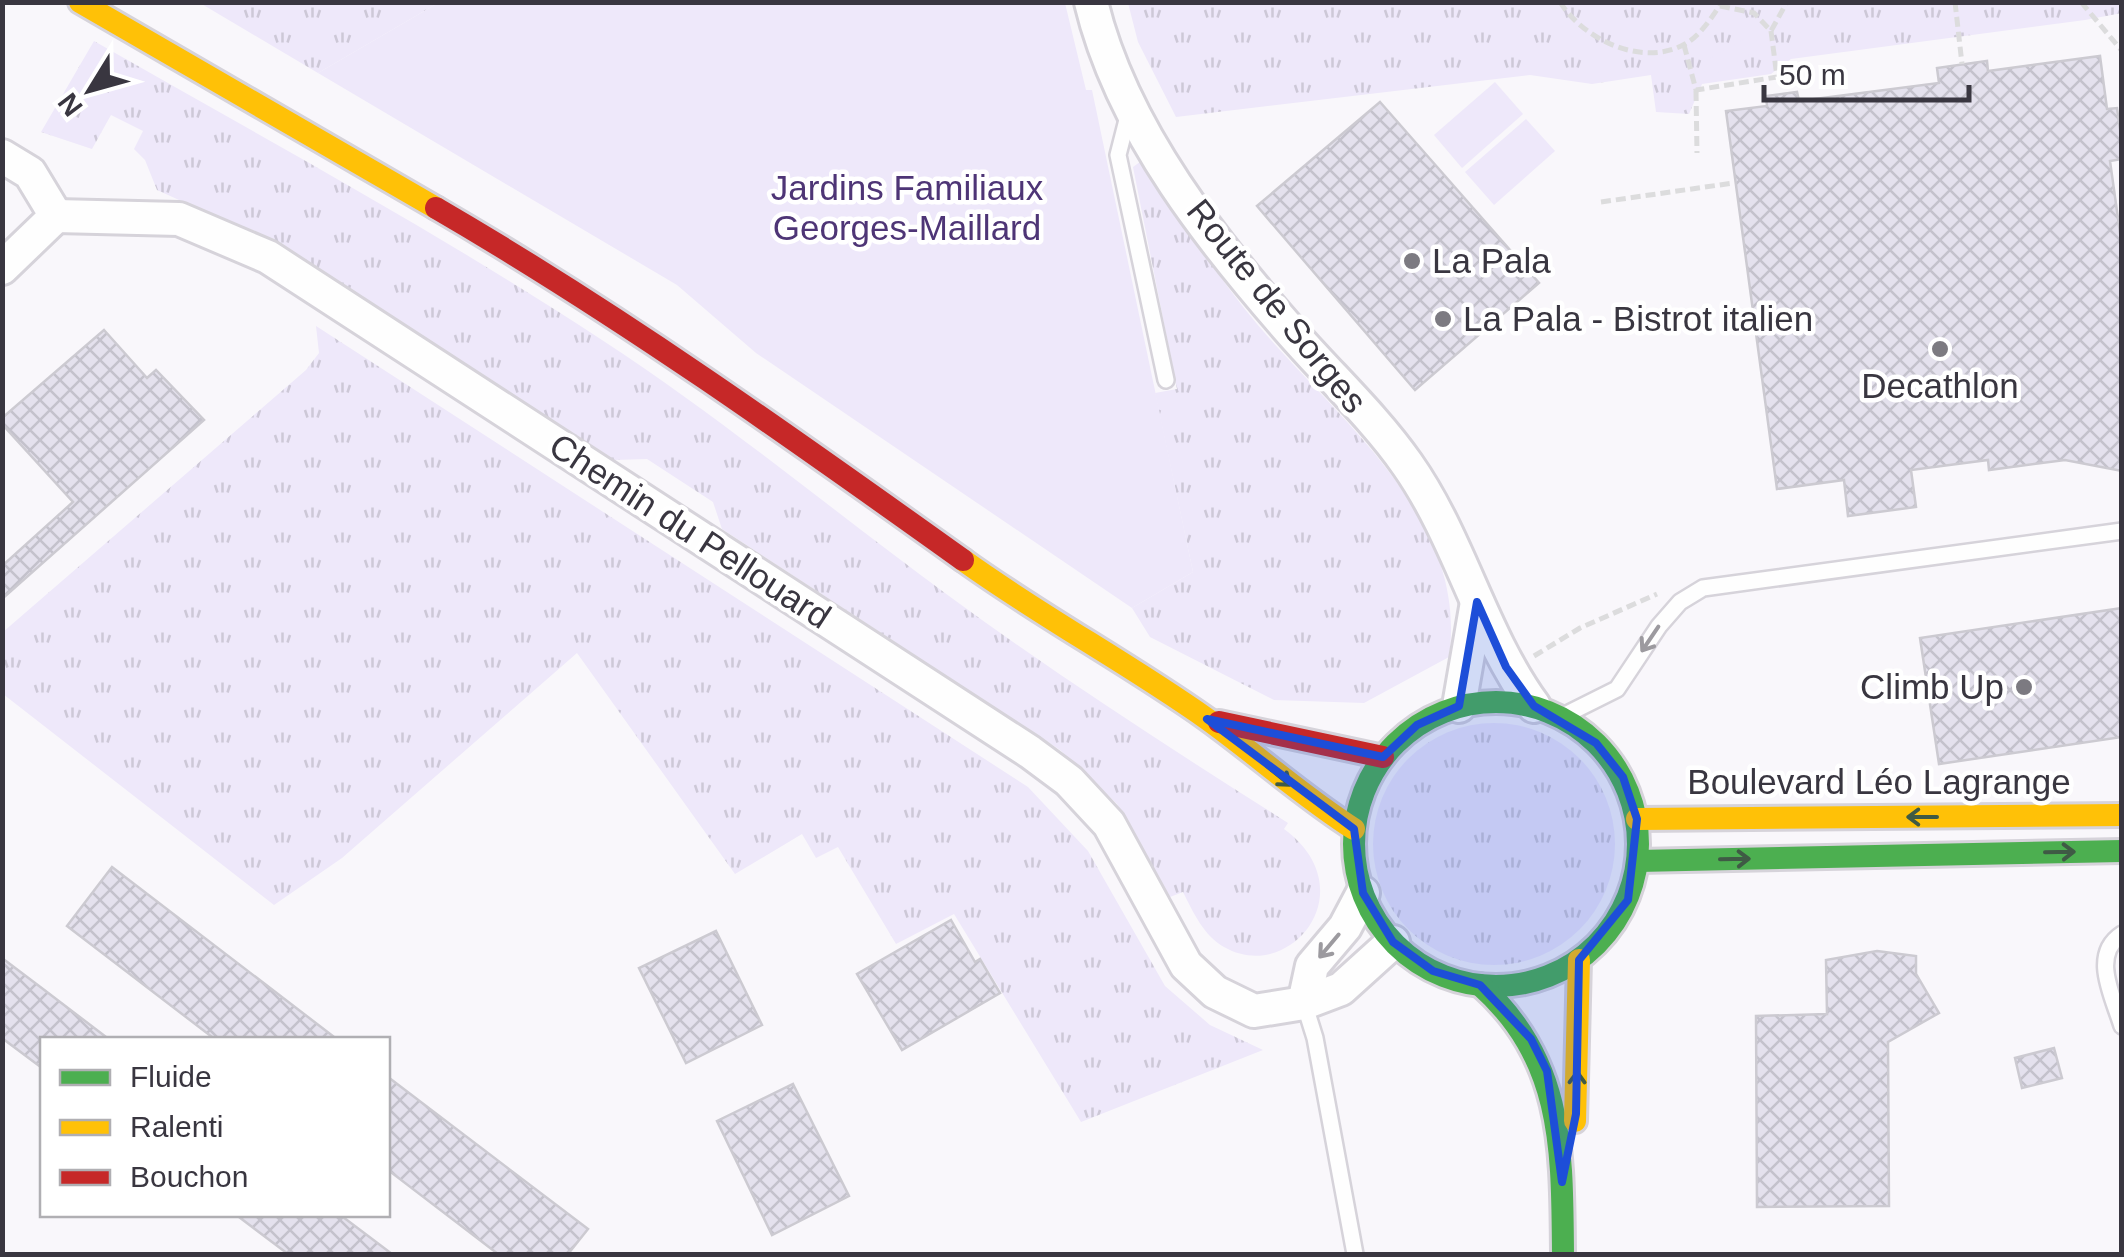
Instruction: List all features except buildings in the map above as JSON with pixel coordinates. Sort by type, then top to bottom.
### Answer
[{"type":"main road","points":[[80,2],[561,281],[710,379],[1031,609],[1207,719],[1311,802],[1354,829]]},
{"type":"main road","points":[[1497,701],[1548,711],[1596,742],[1622,777],[1637,819],[1638,861],[1628,900],[1608,933],[1578,960],[1548,976],[1515,985],[1480,985],[1433,971],[1393,942],[1363,892],[1355,862],[1354,829],[1364,791],[1383,757],[1417,725],[1459,706],[1497,701]]},
{"type":"main road","points":[[1207,719],[1383,757]]},
{"type":"main road","name":"Boulevard Léo Lagrange","points":[[1637,819],[2122,815]]},
{"type":"main road","name":"Boulevard Léo Lagrange","points":[[1638,861],[2122,851]]},
{"type":"main road","points":[[1562,1182],[1576,1114],[1578,960]]},
{"type":"main road","points":[[1480,985],[1526,1030],[1547,1071],[1562,1182],[1562,1254]]},
{"type":"street","name":"Route de Sorges","points":[[1091,2],[1101,43],[1130,108],[1174,179],[1256,292],[1407,463],[1450,536],[1506,667],[1548,711]]},
{"type":"street","points":[[2,156],[30,173],[56,216],[2,268]]},
{"type":"street","name":"Chemin du Pellouard","points":[[56,216],[179,219],[268,256],[1030,752],[1069,780],[1110,824],[1186,966],[1215,992],[1254,1010],[1304,1004],[1342,989],[1393,942]]},
{"type":"street","points":[[1459,706],[1477,602]]},
{"type":"street","points":[[1304,1004],[1312,966],[1345,926],[1363,892]]},
{"type":"lane","points":[[1130,108],[1118,154],[1166,380]]},
{"type":"lane","points":[[1548,711],[1617,689],[1680,602],[1703,588],[2122,531]]},
{"type":"lane","points":[[2122,934],[2108,947],[2103,963],[2122,1026]]},
{"type":"lane","points":[[1304,1004],[1315,1038],[1355,1254]]},
{"type":"path","points":[[1560,2],[1569,17],[1596,39],[1643,52],[1684,45],[1721,4],[1754,13],[1772,31]]},
{"type":"path","points":[[1696,90],[1776,77],[1772,31],[1787,2]]},
{"type":"path","points":[[1956,2],[1962,64]]},
{"type":"path","points":[[2081,2],[2122,51]]},
{"type":"path","points":[[1684,45],[1696,90],[1697,153]]},
{"type":"path","points":[[1602,202],[1733,183]]},
{"type":"path","points":[[1523,662],[1580,628],[1657,594]]},
{"type":"highlighted area","points":[[1477,602],[1506,667],[1534,706],[1596,743],[1623,777],[1637,819],[1628,900],[1579,960],[1576,1114],[1562,1182],[1547,1071],[1531,1039],[1480,985],[1433,971],[1393,942],[1363,893],[1354,829],[1207,719],[1383,757],[1417,725],[1459,706]]},
{"type":"green space","points":[[2121,2],[2122,13],[2085,20],[1791,59],[1771,74],[1702,84],[1689,114],[1656,112],[1651,75],[1592,84],[1530,75],[1176,117],[1138,42],[1128,3]]},
{"type":"green space","points":[[200,3],[438,3],[318,73]]},
{"type":"green space","name":"Jardins Familiaux Georges-Maillard","points":[[438,3],[1065,3],[1086,90],[1092,90],[1193,572],[1132,608],[756,353],[677,285],[318,73]]},
{"type":"green space","points":[[1753,34],[1761,48],[1708,78],[1700,64]]},
{"type":"green space","points":[[94,41],[414,224],[602,340],[734,433],[990,626],[1288,823],[1284,829],[1308,853],[1319,879],[1319,903],[1310,925],[1294,942],[1273,953],[1249,955],[1224,947],[1205,930],[1183,892],[1170,897],[1117,804],[1060,750],[722,529],[713,502],[647,459],[614,460],[243,229],[157,190],[145,160],[134,149],[143,131],[111,115],[92,149],[41,132]]},
{"type":"green space","points":[[1495,82],[1523,114],[1462,168],[1434,135]]},
{"type":"green space","points":[[1526,119],[1555,151],[1494,205],[1465,172]]},
{"type":"green space","points":[[1144,159],[1241,305],[1390,474],[1418,515],[1439,559],[1450,606],[1449,657],[1364,703],[1274,700],[1150,637],[1132,608],[1193,572],[1155,393],[1177,389],[1133,167]]},
{"type":"green space","points":[[316,326],[1028,787],[1088,851],[1165,986],[1210,1025],[1263,1050],[1081,1122],[954,914],[896,944],[838,847],[816,858],[802,834],[735,874],[577,653],[342,858],[274,905],[3,694],[3,632],[306,370],[319,353]]},
{"type":"green space","points":[[1494,723],[1540,732],[1580,758],[1606,798],[1615,844],[1606,890],[1580,930],[1540,956],[1494,965],[1448,956],[1408,930],[1382,890],[1373,844],[1382,798],[1408,758],[1448,732]]},
{"type":"traffic: fast","points":[[1496,702],[1550,713],[1575,726],[1596,744],[1614,765],[1627,790],[1638,844],[1627,898],[1614,923],[1596,944],[1575,962],[1550,975],[1496,986],[1442,975],[1417,962],[1396,944],[1378,923],[1365,898],[1354,844],[1365,790],[1378,765],[1396,744],[1417,726],[1442,713],[1496,702]]},
{"type":"traffic: fast","points":[[1638,861],[2122,851]]},
{"type":"traffic: fast","points":[[1480,985],[1508,1014],[1543,1075],[1558,1143],[1563,1254]]},
{"type":"traffic: slow","points":[[80,2],[436,208]]},
{"type":"traffic: slow","points":[[963,560],[1207,719],[1354,829]]},
{"type":"traffic: slow","points":[[1637,819],[2122,815]]},
{"type":"traffic: slow","points":[[1575,1121],[1579,960]]},
{"type":"traffic: jam","points":[[436,208],[638,334],[963,560]]},
{"type":"traffic: jam","points":[[1219,722],[1383,757]]},
{"type":"place","name":"La Pala","points":[[1412,261]]},
{"type":"place","name":"La Pala - Bistrot italien","points":[[1443,319]]},
{"type":"place","name":"Decathlon","points":[[1940,349]]},
{"type":"place","name":"Climb Up","points":[[2024,687]]}]
